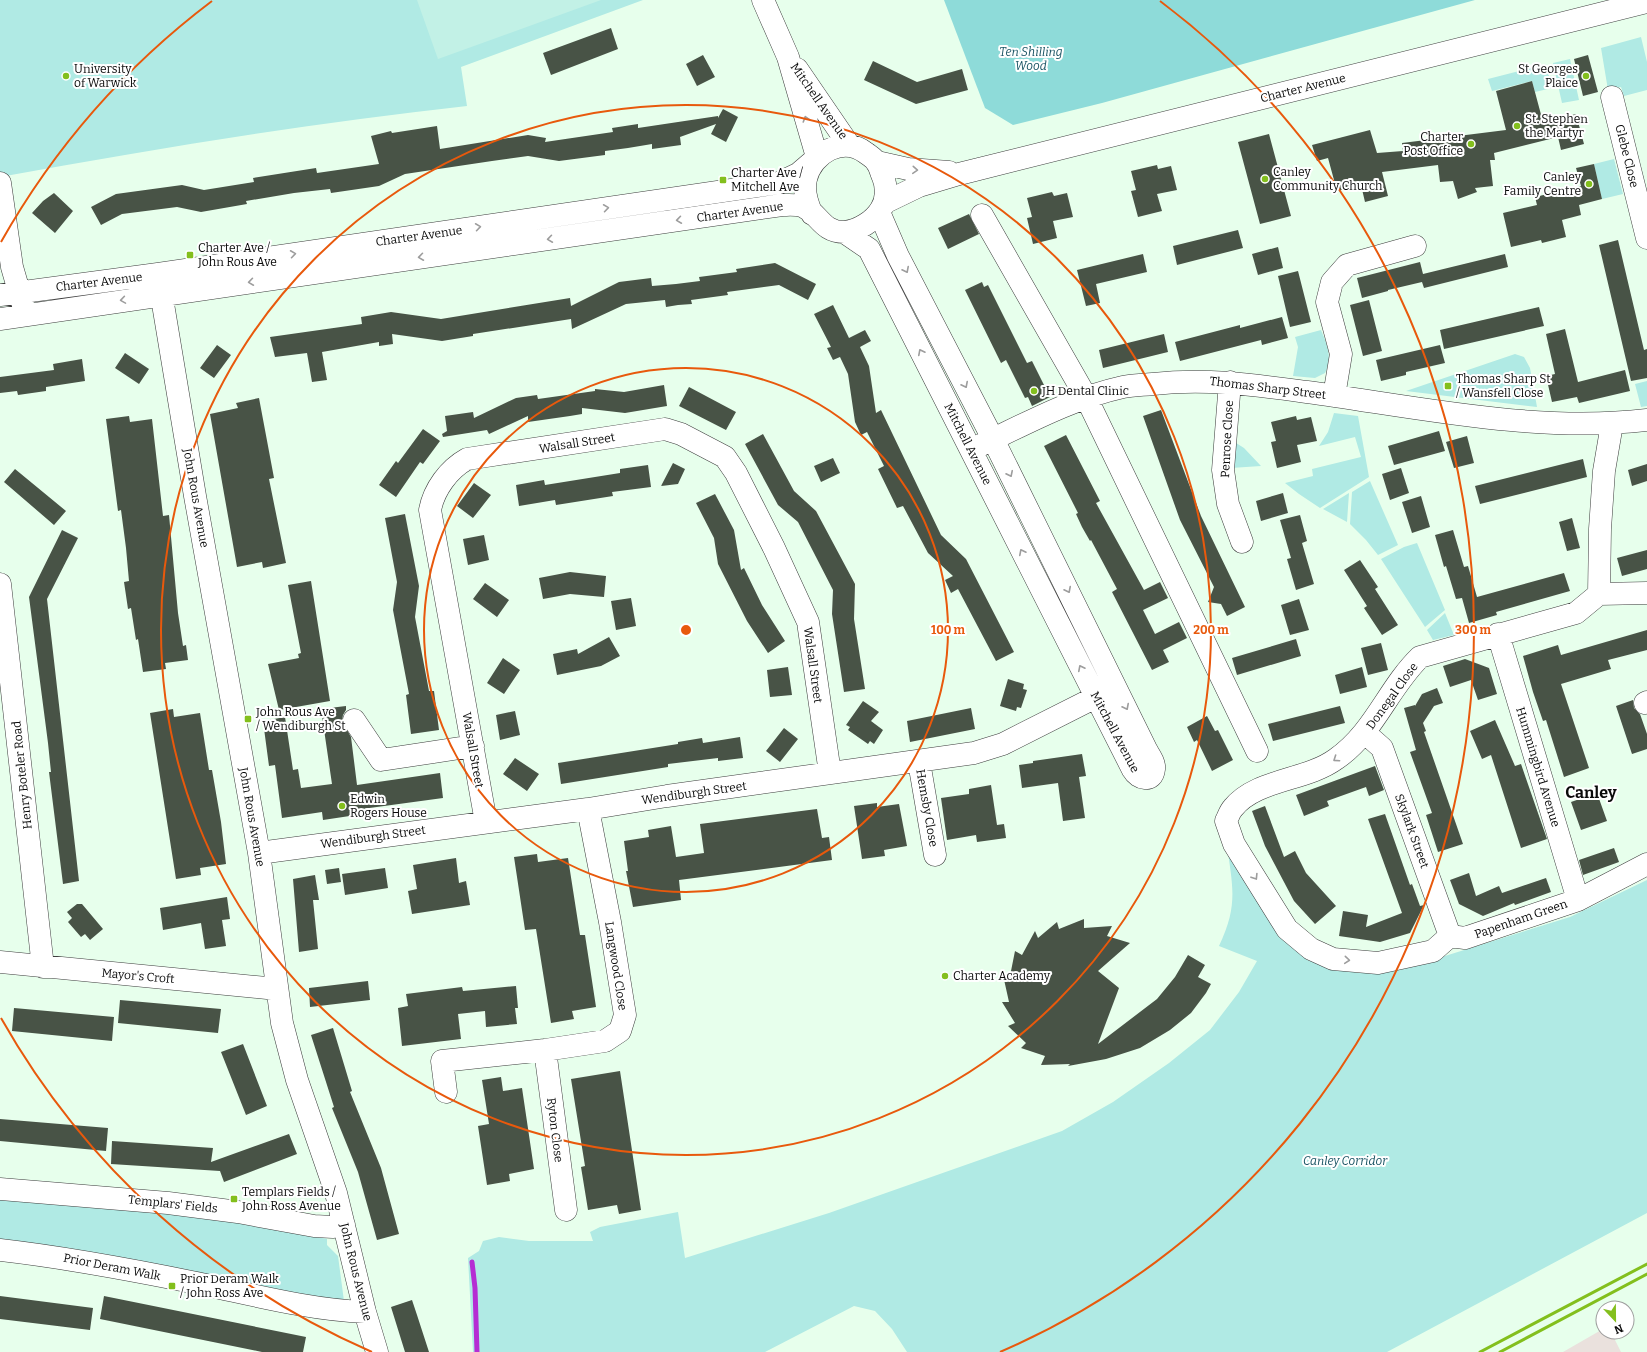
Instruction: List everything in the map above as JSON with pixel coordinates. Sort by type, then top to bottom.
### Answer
[{"type":"street","name":"Mitchell Avenue","points":[[763,0],[788,56],[814,160]]},
{"type":"street","name":"Charter Avenue","points":[[882,207],[919,186],[959,174],[1647,2]]},
{"type":"street","name":"Mitchell Avenue","points":[[788,56],[849,145]]},
{"type":"street","name":"Glebe Close","points":[[1612,97],[1647,238]]},
{"type":"street","points":[[849,145],[863,151],[877,162],[885,182],[882,207],[867,224],[844,232],[831,230],[812,214],[806,200],[805,180],[814,160],[832,149],[849,145]]},
{"type":"street","name":"Charter Avenue","points":[[0,319],[24,316],[160,284],[779,183],[798,174],[814,160]]},
{"type":"street","name":"Charter Avenue","points":[[877,162],[908,169],[959,174]]},
{"type":"street","points":[[0,183],[12,267],[10,293],[24,316]]},
{"type":"street","name":"Charter Avenue","points":[[10,293],[160,284],[782,206],[804,207],[812,214]]},
{"type":"street","name":"Mitchell Avenue","points":[[844,232],[869,249],[1136,775],[1143,779],[1150,777],[1153,774],[1154,766],[993,439],[898,256],[882,207]]},
{"type":"street","points":[[982,215],[1086,397],[1257,750]]},
{"type":"street","points":[[1334,396],[1341,354],[1327,302],[1332,282],[1347,265],[1415,246]]},
{"type":"street","name":"John Rous Avenue","points":[[160,284],[259,853],[277,989],[289,1052],[336,1193],[365,1312],[377,1352]]},
{"type":"street","name":"Thomas Sharp Street","points":[[970,450],[1086,397],[1124,387],[1186,380],[1230,382],[1473,415],[1577,423],[1612,424],[1647,420]]},
{"type":"street","name":"Penrose Close","points":[[1230,382],[1223,470],[1228,504],[1242,542]]},
{"type":"street","points":[[1612,424],[1604,470],[1600,529],[1599,594],[1647,593]]},
{"type":"street","name":"Walsall Street","points":[[486,822],[430,510],[432,496],[455,466],[467,459],[665,429],[681,434],[725,457],[736,473],[774,548],[808,622],[830,774]]},
{"type":"street","name":"Henry Boteler Road","points":[[0,584],[43,967]]},
{"type":"street","name":"Donegal Close","points":[[1450,936],[1433,951],[1378,963],[1333,958],[1311,949],[1288,930],[1234,844],[1226,821],[1233,808],[1249,794],[1309,773],[1336,760],[1365,733],[1409,668],[1420,657],[1576,612],[1599,594]]},
{"type":"street","name":"Hummingbird Avenue","points":[[1498,634],[1578,900]]},
{"type":"street","name":"Wendiburgh Street","points":[[259,853],[588,809],[667,796],[919,762],[974,753],[1002,744],[1096,697],[1114,684]]},
{"type":"street","points":[[354,720],[381,760],[473,746]]},
{"type":"street","name":"Skylark Street","points":[[1365,733],[1382,748],[1450,936]]},
{"type":"street","name":"Hemsby Close","points":[[919,762],[935,855]]},
{"type":"street","name":"Langwood Close","points":[[446,1092],[442,1061],[545,1050],[605,1041],[620,1031],[625,1015],[610,922],[588,809]]},
{"type":"street","name":"Papenham Green","points":[[1450,936],[1465,938],[1578,900],[1647,864]]},
{"type":"street","name":"Mayor's Croft","points":[[0,962],[277,989]]},
{"type":"street","name":"Ryton Close","points":[[545,1050],[566,1210]]},
{"type":"street","name":"Templars' Fields","points":[[0,1189],[161,1202],[238,1212],[314,1226],[333,1227],[344,1225]]},
{"type":"street","name":"Prior Deram Walk","points":[[0,1250],[98,1263],[278,1300],[344,1311],[365,1312]]},
{"type":"shaded area","points":[[417,0],[601,0],[438,59]]},
{"type":"shaded area","points":[[1595,1334],[1595,1340],[1615,1340],[1621,1352],[1563,1352]]},
{"type":"green space","points":[[0,0],[643,0],[461,67],[467,106],[350,120],[233,137],[0,177]]},
{"type":"green space","name":"Ten Shilling Wood","points":[[944,0],[1475,0],[1102,103],[1013,125],[985,108]]},
{"type":"green space","points":[[1641,37],[1647,62],[1647,90],[1624,96],[1621,87],[1608,90],[1601,48]]},
{"type":"green space","points":[[1570,59],[1579,100],[1562,103],[1553,63]]},
{"type":"green space","points":[[1546,64],[1552,88],[1535,92],[1532,81],[1492,91],[1488,79]]},
{"type":"green space","points":[[1614,159],[1623,194],[1602,199],[1594,164]]},
{"type":"green space","points":[[1321,330],[1329,356],[1329,362],[1325,373],[1315,378],[1293,376],[1298,347],[1295,337]]},
{"type":"green space","points":[[1515,354],[1524,357],[1530,368],[1537,407],[1406,391]]},
{"type":"green space","points":[[1647,381],[1647,406],[1641,407],[1635,384]]},
{"type":"green space","points":[[1334,413],[1358,416],[1369,477],[1320,508],[1285,483],[1313,476],[1312,469],[1361,457],[1355,437],[1319,446],[1328,432]]},
{"type":"green space","points":[[1233,441],[1244,448],[1261,466],[1231,468]]},
{"type":"green space","points":[[1370,481],[1398,545],[1378,555],[1350,524],[1352,492]]},
{"type":"green space","points":[[1349,493],[1347,522],[1323,509]]},
{"type":"green space","points":[[1417,543],[1445,610],[1425,627],[1381,559],[1404,547]]},
{"type":"green space","points":[[1445,613],[1454,635],[1433,640],[1427,630]]},
{"type":"green space","name":"Canley Corridor","points":[[1227,846],[1286,940],[1307,960],[1358,973],[1400,970],[1570,917],[1647,880],[1647,1213],[1387,1352],[907,1352],[892,1329],[875,1311],[854,1306],[765,1352],[473,1352],[468,1258],[479,1251],[483,1241],[499,1237],[529,1241],[593,1241],[590,1232],[600,1227],[678,1212],[685,1258],[829,1213],[1062,1131],[1113,1102],[1169,1063],[1210,1030],[1239,992],[1257,961],[1219,946],[1229,919],[1232,897],[1231,874]]},
{"type":"green space","points":[[0,1199],[123,1209],[205,1218],[327,1239],[327,1245],[338,1256],[344,1301],[337,1303],[0,1242]]},
{"type":"building","points":[[611,28],[618,49],[551,75],[543,53]]},
{"type":"building","points":[[703,55],[715,77],[697,86],[686,64]]},
{"type":"building","name":"St Georges Plaice","points":[[1588,55],[1598,92],[1583,96],[1574,59]]},
{"type":"building","points":[[873,61],[917,82],[962,69],[968,90],[916,104],[864,80]]},
{"type":"building","points":[[1532,81],[1543,122],[1576,114],[1584,144],[1561,150],[1558,137],[1494,153],[1495,160],[1490,160],[1493,186],[1475,188],[1477,192],[1458,199],[1453,181],[1440,182],[1438,165],[1382,172],[1388,196],[1365,202],[1361,185],[1337,191],[1328,158],[1317,161],[1312,145],[1370,130],[1377,153],[1403,151],[1402,143],[1506,130],[1496,91]]},
{"type":"building","points":[[723,109],[738,117],[726,142],[711,134],[716,124],[680,137],[681,145],[652,149],[652,144],[605,151],[605,155],[559,161],[528,156],[405,174],[379,186],[331,193],[330,189],[294,193],[246,201],[247,204],[201,212],[177,207],[122,214],[101,225],[91,207],[116,194],[182,185],[204,190],[254,182],[253,178],[316,168],[317,173],[379,164],[371,136],[391,131],[392,133],[437,126],[440,149],[528,135],[546,138],[545,142],[613,132],[612,128],[638,124],[638,128],[718,116],[718,118]]},
{"type":"building","name":"Canley Community Church","points":[[1269,134],[1291,216],[1260,224],[1238,142]]},
{"type":"building","points":[[1594,164],[1602,199],[1579,205],[1581,215],[1562,220],[1566,237],[1542,243],[1541,240],[1511,247],[1503,213],[1537,205],[1535,197],[1581,186],[1576,168]]},
{"type":"building","points":[[1157,165],[1158,169],[1171,166],[1177,190],[1157,194],[1162,211],[1138,217],[1131,191],[1136,190],[1131,171]]},
{"type":"building","points":[[1052,192],[1054,196],[1067,193],[1073,217],[1053,221],[1057,238],[1033,244],[1027,218],[1032,217],[1027,198]]},
{"type":"building","points":[[54,193],[73,211],[55,233],[32,213],[43,201]]},
{"type":"building","points":[[969,214],[979,234],[948,249],[938,228]]},
{"type":"building","points":[[1238,230],[1243,248],[1177,265],[1173,246]]},
{"type":"building","points":[[1618,240],[1644,350],[1647,349],[1647,378],[1631,381],[1599,245]]},
{"type":"building","points":[[1278,247],[1283,268],[1258,275],[1252,254]]},
{"type":"building","points":[[1143,254],[1147,272],[1096,284],[1100,303],[1086,306],[1077,270]]},
{"type":"building","points":[[1505,254],[1508,267],[1424,288],[1422,282],[1362,298],[1357,278],[1420,262],[1423,274]]},
{"type":"building","points":[[775,263],[816,284],[808,300],[779,285],[727,292],[728,295],[691,300],[692,304],[666,307],[665,300],[626,304],[572,329],[571,319],[473,334],[473,336],[442,341],[392,334],[393,344],[379,346],[379,342],[322,352],[327,380],[312,382],[307,353],[275,357],[270,337],[362,324],[361,317],[391,312],[441,319],[570,298],[571,306],[619,282],[651,278],[652,286],[676,284],[700,281],[699,277],[737,272],[736,269]]},
{"type":"building","points":[[1298,271],[1311,322],[1290,327],[1278,276]]},
{"type":"building","points":[[982,282],[984,287],[988,285],[1027,363],[1032,361],[1050,397],[1032,406],[1028,397],[1025,398],[1006,360],[1001,363],[965,290]]},
{"type":"building","points":[[1369,300],[1382,351],[1363,356],[1350,305]]},
{"type":"building","points":[[833,305],[849,338],[865,330],[871,341],[860,347],[869,366],[876,413],[881,410],[941,535],[966,559],[1014,652],[996,661],[958,589],[951,593],[945,580],[953,576],[928,553],[903,506],[897,508],[878,469],[884,466],[867,432],[861,435],[855,422],[848,374],[840,357],[833,360],[827,348],[831,347],[814,314]]},
{"type":"building","points":[[1539,307],[1544,326],[1444,349],[1440,330]]},
{"type":"building","points":[[1282,317],[1288,338],[1262,345],[1261,340],[1180,361],[1175,342],[1240,325],[1240,328]]},
{"type":"building","points":[[1565,329],[1578,382],[1625,370],[1630,391],[1579,403],[1577,397],[1552,402],[1546,376],[1555,374],[1546,334]]},
{"type":"building","points":[[1164,334],[1168,352],[1103,368],[1099,350]]},
{"type":"building","points":[[217,345],[231,355],[214,378],[200,368]]},
{"type":"building","points":[[1440,345],[1445,363],[1406,372],[1406,375],[1381,381],[1376,360]]},
{"type":"building","points":[[125,353],[149,369],[139,384],[115,368]]},
{"type":"building","points":[[82,359],[85,381],[46,387],[46,391],[18,395],[17,391],[0,393],[0,377],[54,370],[53,364]]},
{"type":"building","points":[[664,385],[667,406],[625,413],[582,408],[582,414],[570,416],[528,422],[528,416],[489,434],[487,430],[443,437],[442,434],[447,431],[445,416],[473,412],[474,418],[516,398],[537,395],[538,399],[595,391],[595,389],[624,392]]},
{"type":"building","points":[[689,387],[736,412],[726,430],[679,406]]},
{"type":"building","points":[[259,398],[274,478],[269,479],[286,563],[263,568],[262,562],[237,567],[210,414],[238,408],[236,403]]},
{"type":"building","points":[[1161,410],[1201,516],[1245,607],[1227,616],[1221,604],[1208,602],[1214,587],[1180,520],[1143,416]]},
{"type":"building","points":[[129,416],[130,422],[152,419],[163,516],[169,515],[178,613],[183,646],[186,645],[188,660],[165,663],[166,669],[143,672],[138,639],[136,640],[131,608],[128,609],[124,582],[129,581],[126,548],[121,510],[118,511],[106,419]]},
{"type":"building","points":[[1296,416],[1297,420],[1311,417],[1317,441],[1297,445],[1301,462],[1277,468],[1271,442],[1276,441],[1271,422]]},
{"type":"building","points":[[423,429],[440,441],[423,464],[420,462],[396,497],[379,485],[396,461],[398,463]]},
{"type":"building","points":[[1439,431],[1445,451],[1394,465],[1388,446]]},
{"type":"building","points":[[763,434],[794,491],[816,511],[855,584],[854,619],[865,689],[844,692],[832,614],[833,590],[798,522],[778,505],[745,444]]},
{"type":"building","points":[[1066,435],[1100,501],[1096,503],[1144,590],[1160,582],[1168,598],[1143,610],[1155,634],[1179,622],[1187,638],[1163,650],[1169,662],[1152,670],[1112,592],[1117,589],[1091,540],[1090,541],[1082,527],[1076,514],[1078,513],[1044,446]]},
{"type":"building","points":[[1467,436],[1474,463],[1454,468],[1446,442]]},
{"type":"building","points":[[833,458],[840,473],[821,482],[814,466]]},
{"type":"building","points":[[1583,459],[1587,477],[1480,504],[1475,486]]},
{"type":"building","points":[[673,463],[685,469],[678,484],[661,486]]},
{"type":"building","points":[[1647,464],[1647,481],[1632,486],[1628,470]]},
{"type":"building","points":[[648,465],[651,487],[612,492],[613,496],[556,505],[555,500],[519,506],[516,485],[544,480],[545,485],[620,473],[620,469]]},
{"type":"building","points":[[1401,468],[1409,493],[1390,500],[1382,474]]},
{"type":"building","points":[[15,469],[66,511],[54,525],[4,482]]},
{"type":"building","points":[[474,483],[491,495],[473,518],[457,506]]},
{"type":"building","points":[[1283,493],[1288,513],[1261,521],[1256,501]]},
{"type":"building","points":[[715,494],[734,530],[741,570],[744,568],[762,605],[785,641],[768,653],[747,621],[718,564],[714,538],[696,503]]},
{"type":"building","points":[[1421,496],[1430,527],[1412,533],[1402,502]]},
{"type":"building","points":[[405,514],[419,586],[415,617],[429,691],[434,691],[439,730],[411,734],[406,695],[409,694],[393,610],[397,582],[385,518]]},
{"type":"building","points":[[1300,515],[1307,541],[1302,543],[1314,584],[1296,590],[1287,559],[1291,558],[1280,520]]},
{"type":"building","points":[[1572,518],[1580,548],[1567,551],[1559,522]]},
{"type":"building","points":[[62,530],[78,538],[47,599],[79,881],[63,884],[49,772],[51,772],[48,743],[29,597]]},
{"type":"building","points":[[1453,530],[1464,567],[1468,566],[1477,597],[1564,573],[1570,591],[1496,612],[1497,615],[1469,623],[1462,598],[1456,599],[1446,566],[1444,567],[1435,535]]},
{"type":"building","points":[[484,535],[489,560],[468,565],[463,539]]},
{"type":"building","points":[[1647,550],[1647,569],[1622,576],[1617,558]]},
{"type":"building","points":[[1360,560],[1378,587],[1375,589],[1398,625],[1382,635],[1364,608],[1367,606],[1344,570]]},
{"type":"building","points":[[570,572],[606,576],[604,597],[570,594],[543,599],[539,578]]},
{"type":"building","points":[[311,581],[330,701],[279,710],[268,664],[299,658],[298,654],[301,653],[288,585]]},
{"type":"building","points":[[485,583],[509,600],[497,617],[473,599]]},
{"type":"building","points":[[631,598],[636,626],[616,630],[611,601]]},
{"type":"building","points":[[1299,599],[1309,630],[1290,635],[1281,605]]},
{"type":"building","points":[[1647,630],[1647,650],[1608,660],[1611,669],[1561,684],[1589,768],[1564,777],[1546,720],[1543,721],[1533,692],[1523,656],[1558,645],[1561,655]]},
{"type":"building","points":[[609,637],[620,656],[601,666],[557,675],[553,654],[577,649],[578,654]]},
{"type":"building","points":[[1296,639],[1301,656],[1237,675],[1232,658]]},
{"type":"building","points":[[1381,643],[1388,670],[1368,675],[1361,648]]},
{"type":"building","points":[[503,658],[520,670],[504,694],[487,683]]},
{"type":"building","points":[[1465,659],[1489,668],[1497,694],[1478,700],[1471,680],[1450,687],[1443,666]]},
{"type":"building","points":[[788,667],[792,695],[770,697],[767,670]]},
{"type":"building","points":[[1362,667],[1367,687],[1340,694],[1335,675]]},
{"type":"building","points":[[1008,679],[1024,684],[1023,689],[1027,690],[1021,708],[1017,707],[1016,711],[1000,706]]},
{"type":"building","points":[[1437,688],[1443,703],[1434,706],[1423,723],[1426,731],[1424,732],[1463,844],[1438,852],[1426,815],[1432,813],[1410,752],[1416,750],[1404,708],[1415,706],[1422,694]]},
{"type":"building","points":[[1633,700],[1634,708],[1640,714],[1647,734],[1647,749],[1632,754],[1616,706]]},
{"type":"building","points":[[863,701],[879,712],[871,721],[883,730],[874,744],[870,741],[868,744],[848,730],[850,727],[846,725]]},
{"type":"building","points":[[346,706],[342,721],[351,737],[357,785],[440,773],[443,798],[362,809],[363,814],[323,820],[322,812],[282,818],[275,765],[269,766],[263,721],[285,717],[293,770],[298,769],[301,788],[332,784],[321,709]]},
{"type":"building","points":[[1340,706],[1345,723],[1273,741],[1268,724]]},
{"type":"building","points":[[971,708],[975,729],[910,742],[907,721]]},
{"type":"building","points":[[173,709],[174,717],[200,713],[209,770],[212,770],[221,822],[226,864],[200,868],[201,875],[176,879],[150,713]]},
{"type":"building","points":[[515,711],[520,735],[500,740],[496,715]]},
{"type":"building","points":[[1207,716],[1215,731],[1218,730],[1233,760],[1212,771],[1197,740],[1194,742],[1187,727]]},
{"type":"building","points":[[1495,720],[1515,766],[1521,764],[1547,839],[1521,848],[1491,755],[1482,759],[1470,731]]},
{"type":"building","points":[[784,728],[798,739],[780,762],[766,751]]},
{"type":"building","points":[[740,737],[743,758],[718,761],[718,758],[668,764],[668,767],[561,784],[558,763],[678,744],[678,742],[702,738],[703,743]]},
{"type":"building","points":[[1082,754],[1086,776],[1079,777],[1085,818],[1063,821],[1058,783],[1022,788],[1019,765],[1033,763],[1033,761]]},
{"type":"building","points":[[515,758],[539,774],[527,791],[503,774]]},
{"type":"building","points":[[1375,766],[1384,790],[1369,796],[1366,787],[1327,801],[1329,806],[1304,816],[1296,795]]},
{"type":"building","points":[[991,785],[997,825],[1004,824],[1006,838],[977,842],[976,835],[947,840],[941,798],[969,794],[969,789]]},
{"type":"building","points":[[1597,793],[1607,821],[1581,830],[1571,802]]},
{"type":"building","points":[[877,803],[877,807],[899,804],[907,846],[884,850],[885,856],[862,859],[854,806]]},
{"type":"building","points":[[1265,806],[1284,857],[1295,851],[1306,873],[1336,906],[1315,924],[1294,901],[1265,846],[1252,811]]},
{"type":"building","points":[[817,809],[822,838],[829,837],[832,860],[679,880],[681,900],[633,907],[626,871],[628,871],[624,841],[649,837],[648,830],[671,826],[676,857],[704,853],[700,824]]},
{"type":"building","points":[[1385,814],[1410,885],[1412,884],[1420,906],[1424,905],[1410,933],[1380,942],[1339,936],[1343,911],[1368,915],[1366,927],[1402,913],[1368,819]]},
{"type":"building","points":[[1614,848],[1619,862],[1583,875],[1579,860]]},
{"type":"building","points":[[537,854],[538,862],[568,858],[580,935],[585,935],[596,1007],[572,1011],[574,1019],[551,1023],[536,929],[525,930],[514,857]]},
{"type":"building","points":[[456,858],[459,883],[466,881],[470,905],[412,914],[408,891],[417,889],[413,865]]},
{"type":"building","points":[[339,868],[341,882],[327,884],[325,870]]},
{"type":"building","points":[[385,868],[388,888],[345,895],[342,874]]},
{"type":"building","points":[[1469,873],[1476,896],[1499,886],[1502,893],[1546,878],[1551,892],[1515,905],[1514,903],[1483,916],[1459,904],[1450,880]]},
{"type":"building","points":[[315,875],[319,900],[313,900],[318,949],[299,952],[293,879]]},
{"type":"building","points":[[227,897],[230,919],[222,920],[226,946],[205,949],[201,923],[163,930],[160,908]]},
{"type":"building","points":[[77,904],[82,904],[103,929],[90,940],[85,934],[81,937],[68,922],[72,918],[67,912]]},
{"type":"building","points":[[1084,919],[1084,928],[1112,926],[1107,936],[1130,943],[1098,971],[1119,988],[1098,1044],[1157,999],[1175,977],[1188,955],[1205,965],[1198,977],[1211,984],[1191,1013],[1170,1030],[1140,1048],[1106,1059],[1068,1066],[1070,1064],[1041,1065],[1045,1056],[1021,1048],[1026,1043],[1008,1026],[1015,1023],[1002,1002],[1009,1002],[1003,975],[1010,976],[1015,951],[1022,955],[1035,931],[1038,938],[1057,922],[1059,929]]},
{"type":"building","points":[[368,981],[370,1000],[310,1007],[309,988]]},
{"type":"building","points":[[516,986],[518,1008],[515,1008],[517,1024],[486,1027],[485,1011],[458,1014],[461,1039],[402,1046],[398,1008],[408,1006],[406,994],[462,987],[463,991]]},
{"type":"building","points":[[120,1000],[221,1009],[218,1033],[118,1023]]},
{"type":"building","points":[[14,1008],[114,1017],[112,1041],[12,1031]]},
{"type":"building","points":[[333,1028],[352,1091],[350,1092],[381,1168],[399,1234],[377,1240],[358,1172],[332,1108],[334,1107],[311,1035]]},
{"type":"building","points":[[243,1044],[267,1106],[246,1115],[221,1052]]},
{"type":"building","points":[[620,1071],[641,1210],[619,1214],[617,1205],[588,1210],[581,1167],[585,1166],[571,1079]]},
{"type":"building","points":[[501,1077],[503,1091],[522,1088],[534,1169],[509,1174],[510,1181],[487,1185],[478,1126],[489,1124],[482,1080]]},
{"type":"building","points":[[0,1119],[108,1128],[106,1151],[0,1141]]},
{"type":"building","points":[[289,1134],[297,1154],[224,1182],[220,1171],[111,1164],[112,1141],[213,1148],[211,1162]]},
{"type":"building","points":[[0,1296],[93,1308],[90,1330],[0,1319]]},
{"type":"building","points":[[104,1296],[306,1337],[303,1352],[262,1352],[100,1319]]},
{"type":"building","points":[[412,1300],[429,1352],[405,1352],[391,1307]]},
{"type":"waterway","points":[[472,1262],[475,1288],[477,1352]]},
{"type":"railway","points":[[1480,1352],[1647,1264]]},
{"type":"railway","points":[[1500,1352],[1647,1274]]},
{"type":"place","name":"University of Warwick","points":[[66,76]]},
{"type":"place","name":"St Georges Plaice","points":[[1586,76]]},
{"type":"place","name":"St. Stephen the Martyr","points":[[1517,126]]},
{"type":"place","name":"Charter Post Office","points":[[1471,144]]},
{"type":"place","name":"Canley Community Church","points":[[1265,179]]},
{"type":"place","name":"Charter Ave / Mitchell Ave","points":[[723,180]]},
{"type":"place","name":"Canley Family Centre","points":[[1589,184]]},
{"type":"place","name":"Charter Ave / John Rous Ave","points":[[190,255]]},
{"type":"place","name":"Thomas Sharp St / Wansfell Close","points":[[1448,386]]},
{"type":"place","name":"JH Dental Clinic","points":[[1034,391]]},
{"type":"place","name":"John Rous Ave / Wendiburgh St","points":[[248,719]]},
{"type":"place","name":"Edwin Rogers House","points":[[342,806]]},
{"type":"place","name":"Charter Academy","points":[[945,976]]},
{"type":"place","name":"Templars Fields / John Ross Avenue","points":[[234,1199]]},
{"type":"place","name":"Prior Deram Walk / John Ross Ave","points":[[172,1286]]},
{"type":"district","name":"Canley","points":[[1591,792]]}]
